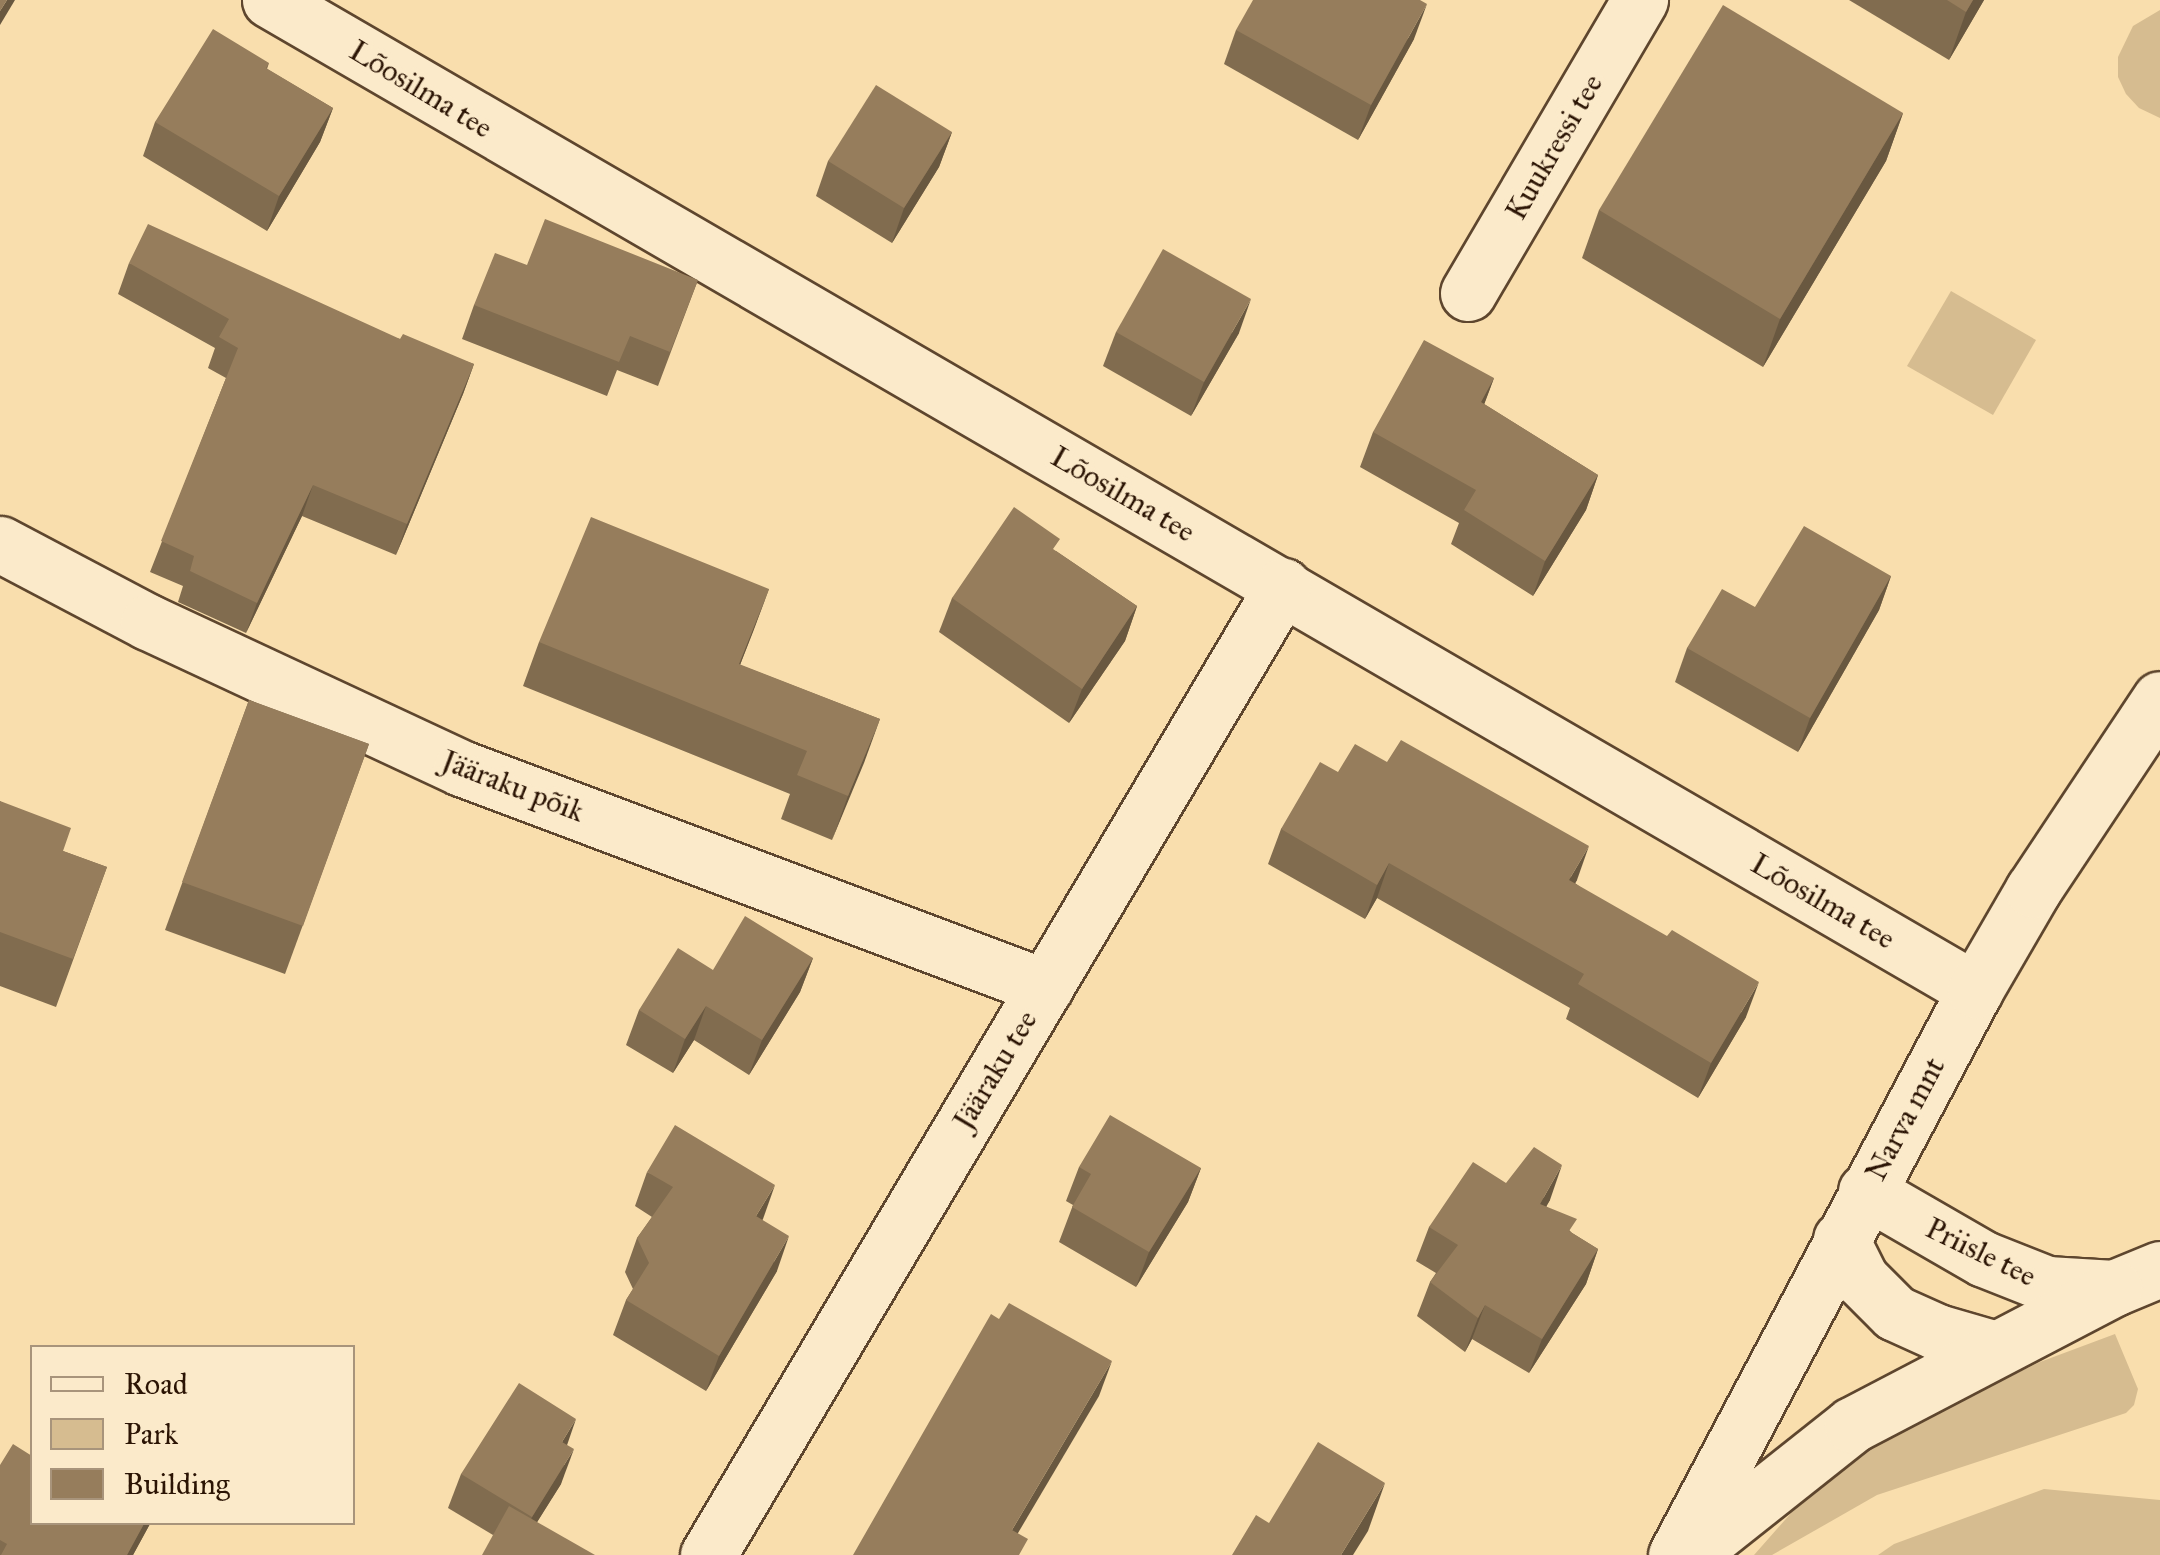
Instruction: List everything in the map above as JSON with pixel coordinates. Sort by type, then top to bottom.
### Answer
[{"type":"street","name":"Lõosilma tee","points":[[270,0],[1975,990]]},
{"type":"street","name":"Kuukressi tee","points":[[1468,293],[1640,0]]},
{"type":"street","name":"Jääraku põik","points":[[0,544],[148,622],[462,768],[1044,987]]},
{"type":"street","name":"Jääraku tee","points":[[708,1555],[1283,586]]},
{"type":"street","name":"Narva mnt","points":[[1676,1555],[1975,990],[2033,890],[2160,699]]},
{"type":"street","name":"Priisle tee","points":[[1866,1191],[2000,1266],[2047,1284],[2137,1278]]},
{"type":"street","points":[[1841,1239],[1861,1279],[1895,1313],[1936,1332],[1996,1348]]},
{"type":"street","points":[[1688,1555],[1852,1424],[2137,1278]]},
{"type":"green space","points":[[2160,10],[2160,118],[2139,108],[2126,94],[2118,77],[2118,57],[2133,26]]},
{"type":"green space","points":[[1951,291],[2036,340],[1993,415],[1907,366]]},
{"type":"green space","points":[[2115,1334],[2138,1389],[2134,1405],[2126,1413],[1877,1495],[1772,1555],[1754,1555],[1800,1503],[1850,1458],[1890,1434],[2040,1362]]},
{"type":"green space","points":[[2044,1489],[2160,1500],[2160,1555],[1878,1555],[1894,1544]]},
{"type":"building","points":[[1253,0],[1420,0],[1427,4],[1371,105],[1236,30]]},
{"type":"building","points":[[1947,0],[1973,0],[1966,12]]},
{"type":"building","points":[[1723,5],[1903,113],[1780,319],[1599,210]]},
{"type":"building","points":[[213,29],[269,63],[266,68],[333,108],[279,196],[155,122]]},
{"type":"building","points":[[876,85],[952,132],[904,208],[828,161]]},
{"type":"building","points":[[545,219],[698,280],[670,352],[630,336],[619,362],[474,305],[495,253],[527,265]]},
{"type":"building","points":[[148,224],[400,339],[403,334],[474,364],[407,524],[313,485],[257,603],[190,571],[194,556],[161,541],[238,348],[219,337],[229,319],[129,263]]},
{"type":"building","points":[[1163,249],[1251,299],[1204,382],[1116,332]]},
{"type":"building","points":[[1424,340],[1494,378],[1481,402],[1598,475],[1545,561],[1464,510],[1476,490],[1373,432]]},
{"type":"building","points":[[1014,507],[1060,539],[1053,549],[1137,606],[1082,689],[952,598]]},
{"type":"building","points":[[591,517],[769,589],[739,664],[880,719],[848,796],[797,775],[807,751],[539,642]]},
{"type":"building","points":[[1804,526],[1891,576],[1810,718],[1687,648],[1722,589],[1755,607]]},
{"type":"building","points":[[249,700],[369,744],[303,926],[182,882]]},
{"type":"building","points":[[1401,740],[1589,846],[1569,880],[1667,936],[1672,930],[1759,982],[1711,1063],[1578,984],[1584,974],[1389,863],[1377,885],[1281,829],[1320,762],[1338,772],[1355,744],[1387,762]]},
{"type":"building","points":[[0,801],[71,828],[63,851],[107,867],[73,959],[0,932]]},
{"type":"building","points":[[745,916],[813,958],[762,1040],[706,1006],[685,1039],[639,1010],[678,948],[713,970]]},
{"type":"building","points":[[1110,1115],[1201,1168],[1149,1252],[1072,1207],[1091,1174],[1079,1167]]},
{"type":"building","points":[[675,1125],[775,1185],[756,1216],[789,1236],[719,1356],[626,1300],[649,1263],[637,1238],[673,1187],[647,1172]]},
{"type":"building","points":[[1534,1147],[1562,1165],[1540,1204],[1577,1219],[1569,1231],[1598,1249],[1542,1339],[1485,1305],[1478,1318],[1430,1282],[1458,1245],[1429,1227],[1473,1162],[1506,1183]]},
{"type":"building","points":[[1009,1303],[1112,1361],[1012,1530],[1028,1539],[1019,1555],[853,1555],[991,1314],[999,1319]]},
{"type":"building","points":[[519,1383],[576,1419],[562,1442],[574,1449],[532,1517],[461,1474]]},
{"type":"building","points":[[1318,1442],[1385,1483],[1341,1555],[1232,1555],[1256,1515],[1269,1523]]},
{"type":"building","points":[[13,1444],[30,1455],[30,1525],[143,1525],[127,1555],[1,1555],[7,1544],[0,1540],[0,1465]]},
{"type":"building","points":[[509,1506],[595,1555],[482,1555]]}]
